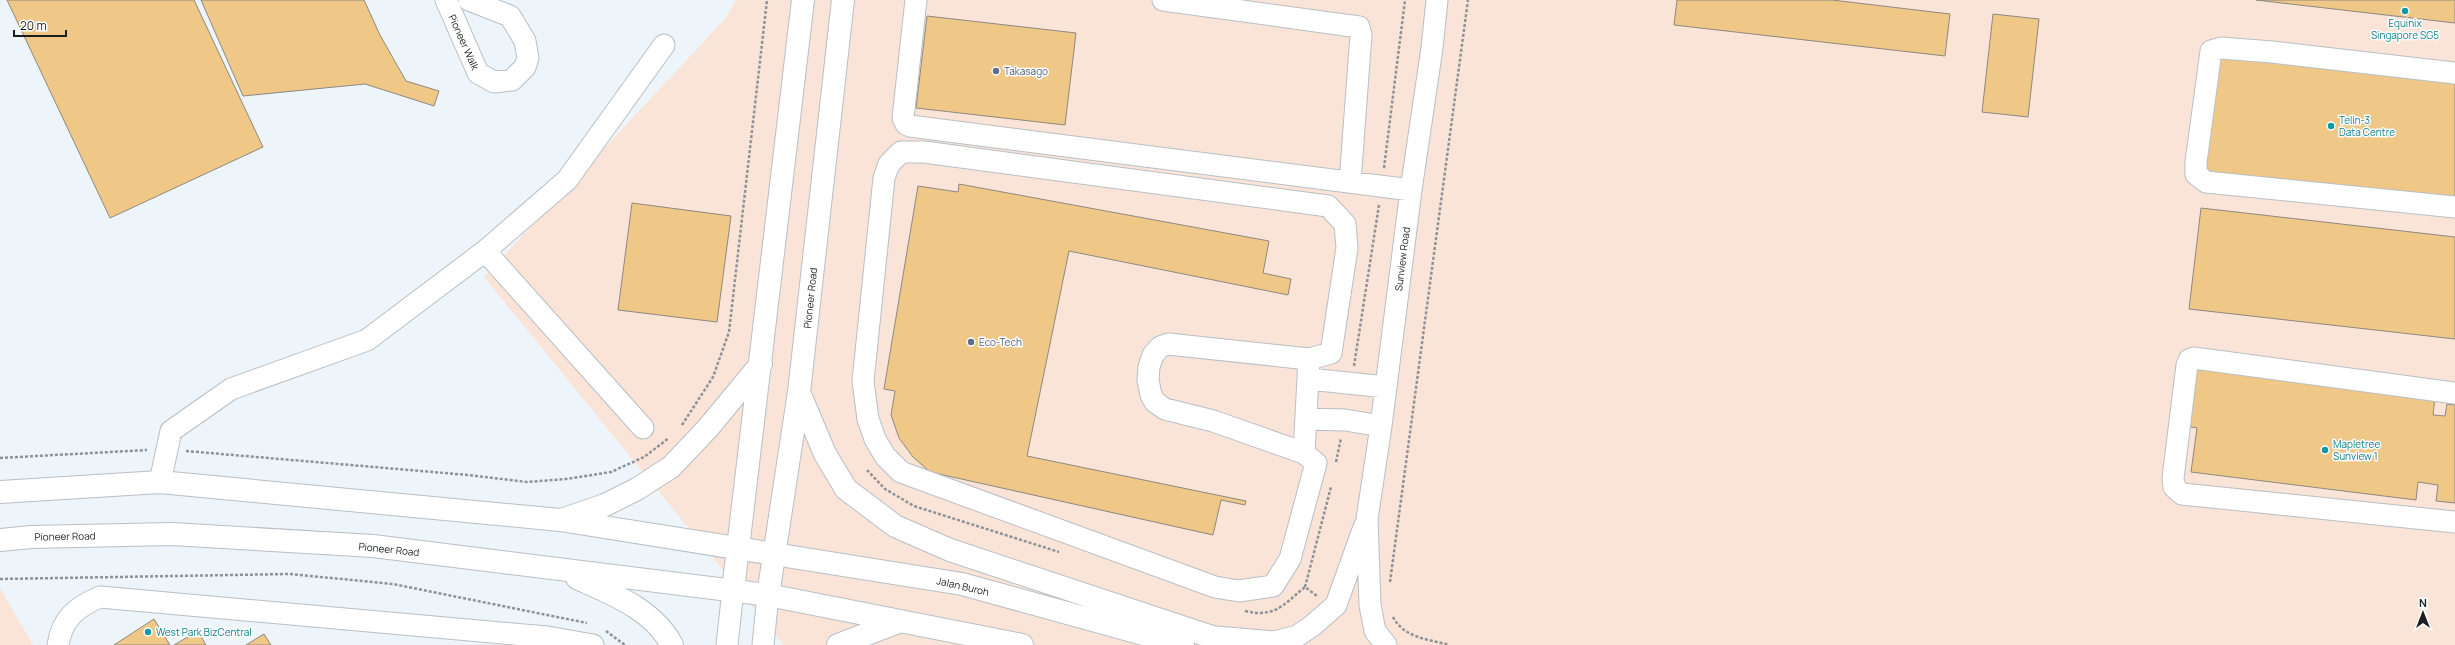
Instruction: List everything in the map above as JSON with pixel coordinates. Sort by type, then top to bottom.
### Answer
[{"type":"main road","points":[[803,0],[733,590],[768,595],[1022,645]]},
{"type":"main road","name":"Pioneer Road","points":[[768,595],[799,392],[844,0]]},
{"type":"main road","points":[[560,520],[605,505],[630,492],[671,466],[708,428],[760,364]]},
{"type":"main road","points":[[799,392],[825,454],[846,489],[895,526],[950,550],[1216,637],[1236,645]]},
{"type":"main road","points":[[0,492],[160,482],[560,520],[738,548]]},
{"type":"main road","name":"Pioneer Road","points":[[0,540],[31,537],[172,534],[373,546],[733,590]]},
{"type":"main road","name":"Jalan Buroh","points":[[738,548],[962,584],[1183,645]]},
{"type":"main road","points":[[558,569],[628,601],[656,624],[672,645]]},
{"type":"main road","points":[[838,645],[902,621]]},
{"type":"street","name":"Pioneer Walk","points":[[446,0],[473,66],[478,73],[494,82],[512,80],[522,71],[528,58],[525,41],[510,16],[469,0]]},
{"type":"street","points":[[916,0],[903,118],[906,124],[910,126],[1411,190]]},
{"type":"street","points":[[1163,0],[1359,27],[1361,35],[1350,182]]},
{"type":"street","name":"Sunview Road","points":[[1386,645],[1375,631],[1370,605],[1367,519],[1381,426],[1411,190],[1432,48],[1437,0]]},
{"type":"street","points":[[160,482],[171,431],[231,390],[367,340],[485,251],[567,180],[664,45]]},
{"type":"street","points":[[2455,73],[2272,52],[2221,48],[2211,51],[2196,162],[2196,174],[2206,182],[2455,207]]},
{"type":"street","points":[[1309,369],[1331,353],[1347,248],[1344,224],[1328,206],[924,152],[902,152],[888,164],[884,178],[863,382],[868,419],[875,439],[885,456],[901,472],[1215,587],[1239,591],[1273,586],[1290,559],[1316,462],[1304,453],[1212,421],[1165,409],[1155,402],[1150,395],[1148,380],[1153,355],[1160,346],[1168,344],[1309,369],[1351,384],[1386,387]]},
{"type":"street","points":[[485,251],[643,428]]},
{"type":"street","points":[[2455,393],[2194,358],[2189,360],[2187,365],[2173,478],[2174,487],[2182,494],[2455,522]]},
{"type":"street","points":[[1304,453],[1309,369]]},
{"type":"street","points":[[1307,419],[1344,420],[1381,426]]},
{"type":"street","name":"Sunview Road","points":[[1216,637],[1275,642],[1297,636],[1312,626],[1336,605],[1367,519]]},
{"type":"street","points":[[727,645],[733,590]]},
{"type":"street","points":[[763,645],[768,595]]},
{"type":"street","points":[[58,645],[60,632],[69,616],[81,605],[100,597],[547,637],[598,637]]},
{"type":"path","points":[[678,432],[713,377],[729,332],[767,0]]},
{"type":"path","points":[[1351,384],[1382,186],[1405,0]]},
{"type":"path","points":[[1390,585],[1468,0]]},
{"type":"path","points":[[1335,466],[1344,420]]},
{"type":"path","points":[[0,458],[168,449],[468,475],[527,482],[611,472],[644,457],[673,436]]},
{"type":"path","points":[[1305,587],[1332,481]]},
{"type":"path","points":[[0,579],[290,574],[393,584],[588,624]]},
{"type":"path","points":[[598,637],[625,645]]},
{"type":"shaded area","points":[[736,0],[2455,0],[2455,645],[784,645],[484,277],[725,19]]},
{"type":"shaded area","points":[[0,588],[33,645],[0,645]]},
{"type":"building","points":[[7,0],[194,0],[263,147],[110,218]]},
{"type":"building","points":[[201,0],[364,0],[380,35],[406,81],[439,91],[434,106],[365,84],[243,96]]},
{"type":"building","points":[[1677,0],[1832,0],[1950,14],[1945,56],[1674,25]]},
{"type":"building","name":"Equinix Singapore SG5","points":[[2256,0],[2455,0],[2455,23]]},
{"type":"building","points":[[1993,14],[2039,19],[2028,117],[1982,112]]},
{"type":"building","name":"Takasago","points":[[927,16],[1076,33],[1065,125],[916,108]]},
{"type":"building","name":"Telin-3 Data Centre","points":[[2216,53],[2455,80],[2455,200],[2203,172]]},
{"type":"building","name":"Eco-Tech","points":[[959,184],[1269,241],[1263,273],[1291,279],[1288,295],[1069,251],[1027,456],[1246,501],[1245,505],[1221,500],[1213,535],[930,472],[913,457],[899,438],[891,415],[895,391],[884,389],[918,186],[958,192]]},
{"type":"building","points":[[632,203],[731,216],[717,322],[618,310]]},
{"type":"building","points":[[2201,208],[2455,237],[2455,339],[2189,309]]},
{"type":"building","name":"Mapletree Sunview 1","points":[[2194,368],[2435,397],[2433,415],[2445,416],[2447,404],[2455,405],[2455,503],[2436,501],[2438,485],[2418,482],[2416,500],[2191,472],[2197,428],[2186,426]]},
{"type":"building","name":"West Park BizCentral","points":[[154,619],[170,645],[114,645]]},
{"type":"building","name":"West Park BizCentral","points":[[198,631],[206,645],[174,645]]},
{"type":"building","name":"West Park BizCentral","points":[[264,634],[271,645],[246,645]]},
{"type":"place","name":"Equinix Singapore SG5","points":[[2405,11]]},
{"type":"place","name":"Takasago","points":[[996,71]]},
{"type":"place","name":"Telin-3 Data Centre","points":[[2331,126]]},
{"type":"place","name":"Eco-Tech","points":[[971,342]]},
{"type":"place","name":"Mapletree Sunview 1","points":[[2325,450]]},
{"type":"place","name":"West Park BizCentral","points":[[148,632]]}]
